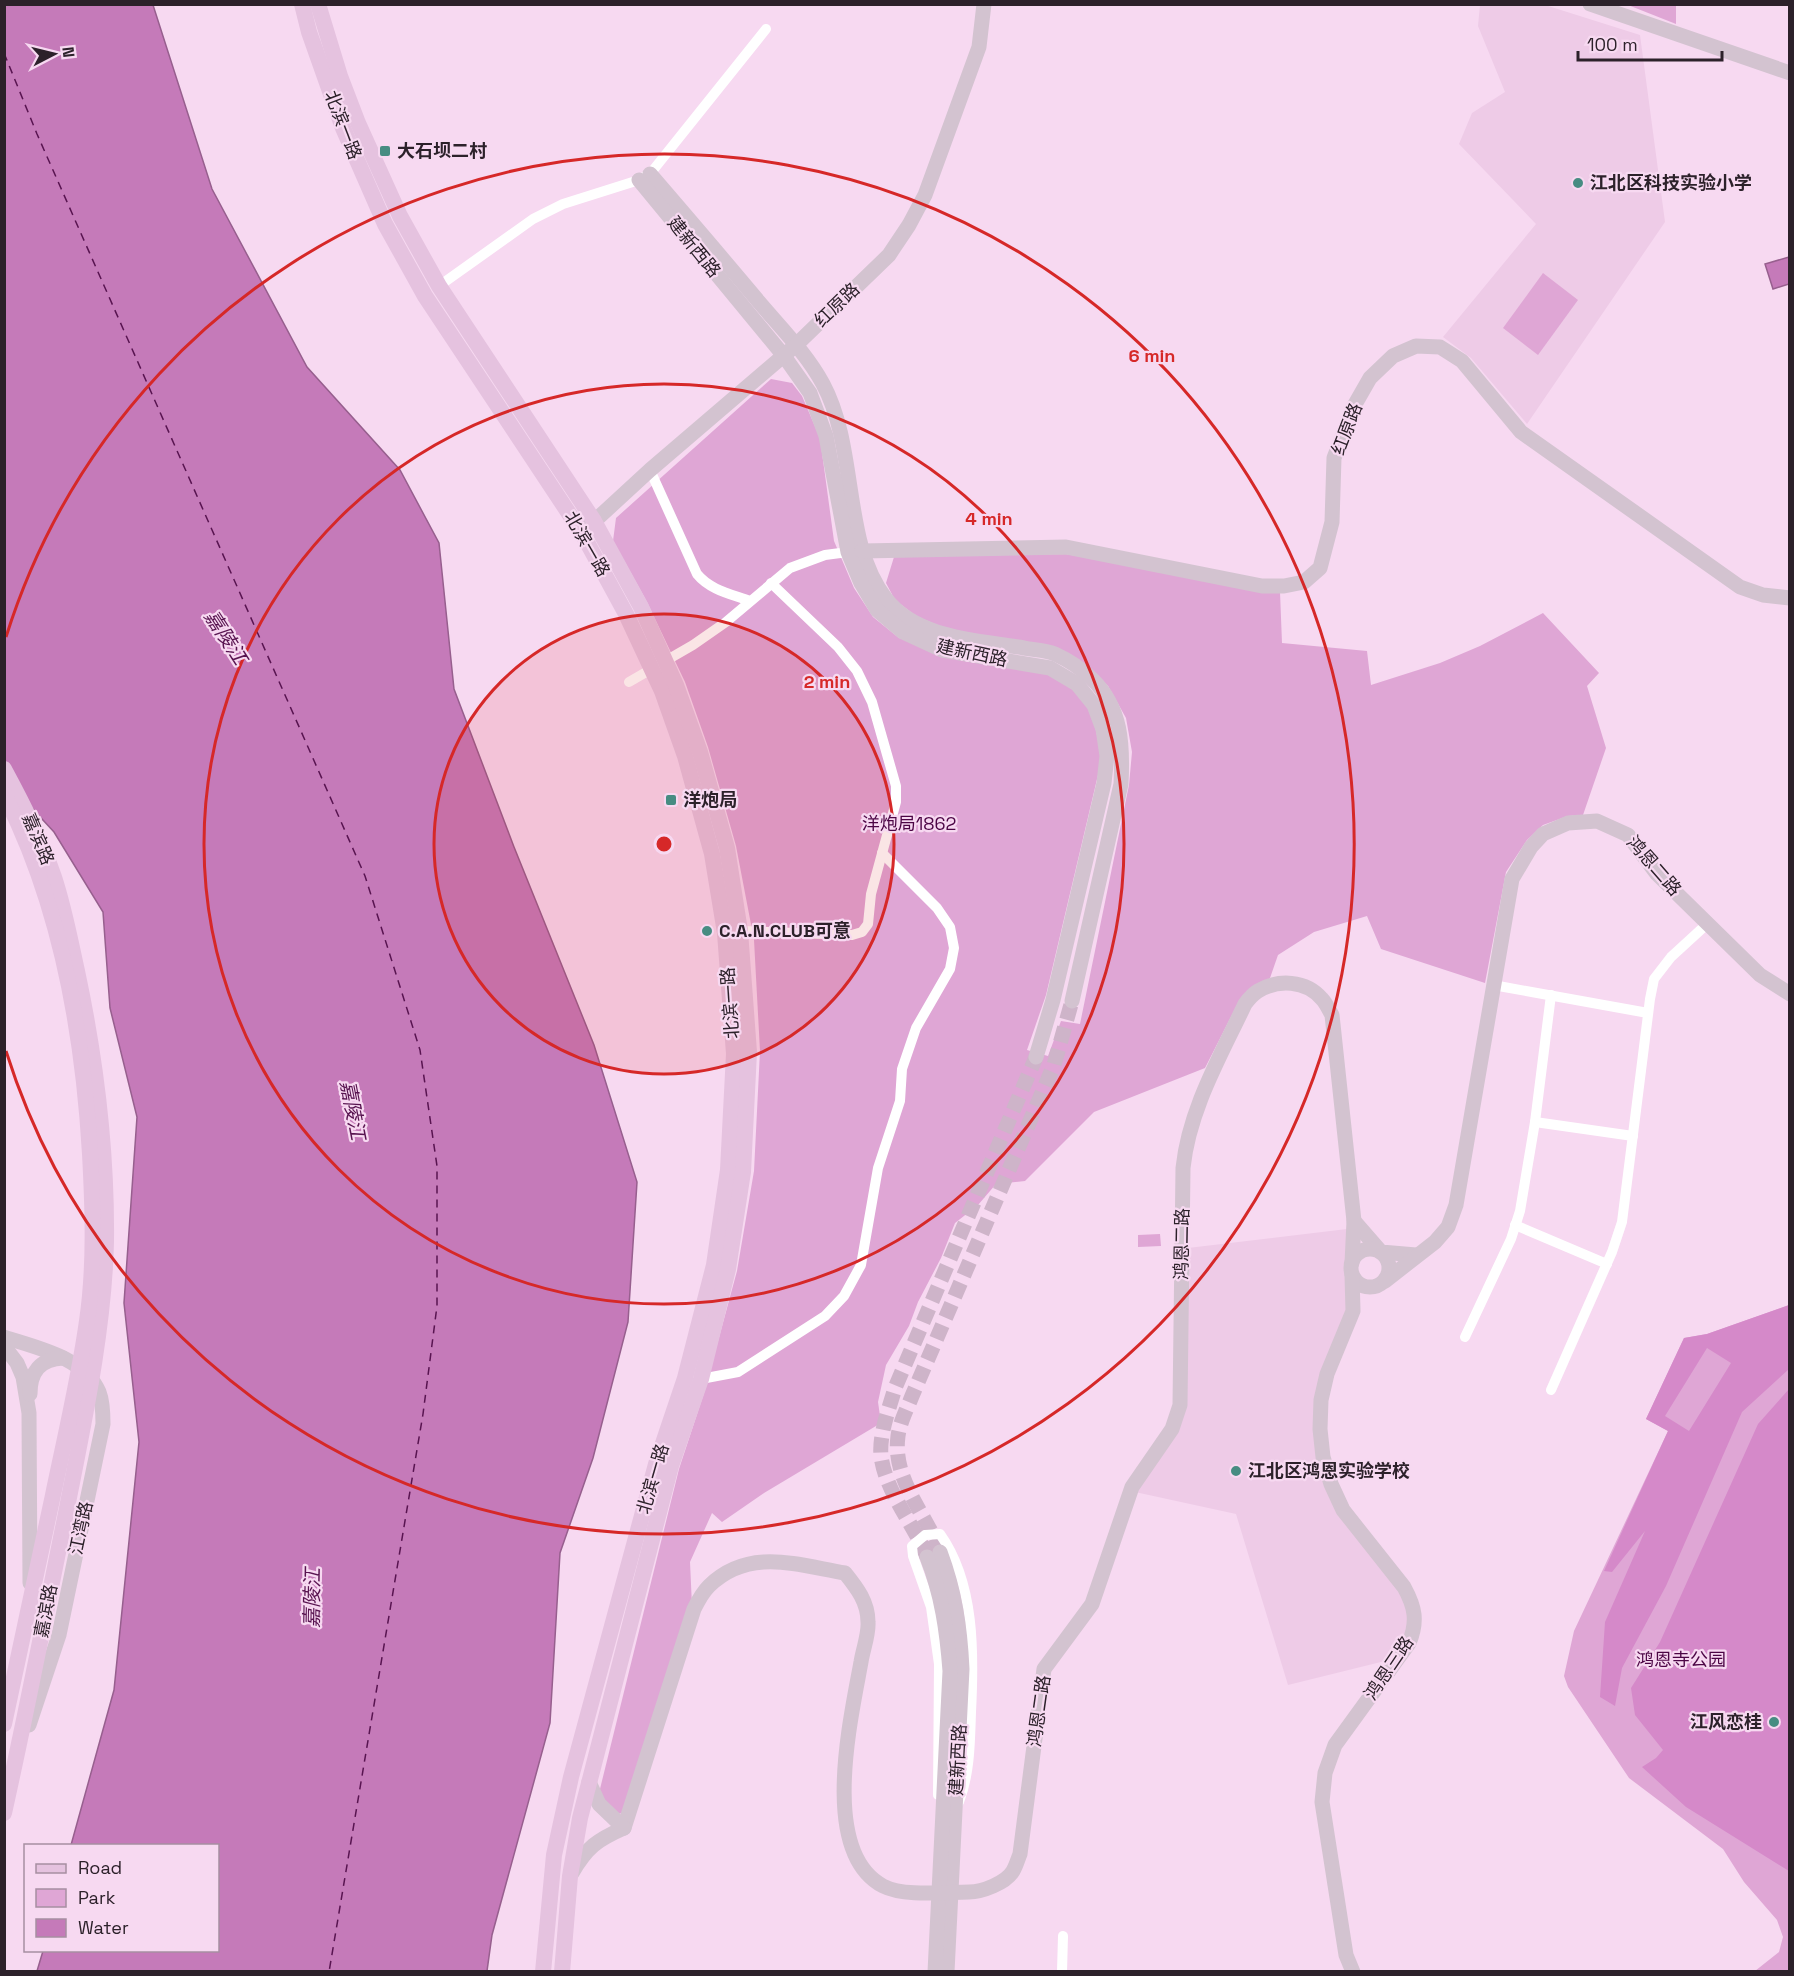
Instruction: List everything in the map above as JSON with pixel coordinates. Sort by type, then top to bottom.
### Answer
[{"type":"main road","name":"北滨一路","points":[[302,4],[343,128],[385,224],[425,296],[588,527],[641,607],[676,685],[700,752],[727,848],[740,931],[749,1052],[743,1172],[728,1269],[701,1379],[671,1466],[589,1782],[570,1876],[562,1971]]},
{"type":"main road","name":"北滨一路","points":[[318,4],[340,76],[358,123],[400,216],[439,286],[588,527],[662,691],[685,756],[712,854],[725,933],[734,1054],[728,1170],[714,1265],[685,1378],[656,1464],[571,1777],[554,1855],[543,1971]]},
{"type":"main road","name":"嘉滨路","points":[[4,770],[30,819],[54,877],[71,944],[86,1014],[104,1158],[106,1244],[101,1307],[79,1406],[30,1599],[4,1724]]},
{"type":"main road","name":"嘉滨路","points":[[4,794],[37,869],[62,951],[81,1052],[94,1217],[79,1406],[14,1771],[4,1813]]},
{"type":"street","name":"红原路","points":[[588,527],[650,470],[784,356],[889,255],[925,195],[979,47],[984,4]]},
{"type":"street","points":[[1590,4],[1790,74]]},
{"type":"street","points":[[439,286],[533,219],[564,204],[645,177],[766,29]]},
{"type":"street","name":"建新西路","points":[[645,177],[796,345],[823,384],[842,433],[855,552],[887,600],[911,621],[945,634],[1054,654],[1083,670],[1105,691],[1118,722],[1123,752],[1120,784],[1072,1002]]},
{"type":"street","name":"建新西路","points":[[645,177],[810,393],[826,436],[861,584],[877,610],[903,632],[942,651],[1050,668],[1077,684],[1094,705],[1103,729],[1107,756],[1104,783],[1053,1000],[1036,1057]]},
{"type":"street","name":"红原路","points":[[855,552],[1066,547],[1262,586],[1284,586],[1304,582],[1320,568],[1332,522],[1334,458],[1354,406],[1370,378],[1393,356],[1416,346],[1440,347],[1462,361],[1521,432],[1740,587],[1763,595],[1790,598]]},
{"type":"street","points":[[650,470],[697,574],[713,588],[750,601]]},
{"type":"street","points":[[629,682],[693,645],[726,622],[790,568],[825,555],[855,552]]},
{"type":"street","points":[[740,931],[852,935],[862,932],[868,924],[871,894],[896,802],[896,786],[872,702],[857,671],[838,647],[771,583]]},
{"type":"street","name":"鸿恩二路","points":[[1353,1311],[1382,1283],[1435,1242],[1448,1227],[1455,1205],[1512,879],[1531,847],[1543,834],[1568,822],[1597,821],[1628,835],[1657,874],[1707,924],[1760,975],[1790,994]]},
{"type":"street","points":[[701,1379],[738,1372],[825,1316],[844,1296],[861,1265],[878,1168],[900,1101],[902,1069],[916,1028],[950,969],[954,948],[950,927],[937,908],[882,853]]},
{"type":"street","points":[[1551,1390],[1607,1264],[1622,1222],[1654,979],[1671,957],[1707,924]]},
{"type":"street","name":"鸿恩二路","points":[[624,1828],[694,1609],[708,1587],[725,1573],[747,1564],[769,1560],[845,1573],[862,1595],[868,1622],[845,1753],[843,1795],[848,1830],[856,1855],[868,1875],[884,1887],[906,1892],[975,1892],[995,1885],[1012,1873],[1020,1854],[1044,1669],[1092,1604],[1132,1487],[1172,1430],[1180,1405],[1183,1168],[1186,1142],[1193,1117],[1245,1005],[1256,991],[1275,984],[1294,982],[1310,989],[1322,999],[1332,1015],[1354,1221]]},
{"type":"street","points":[[1493,985],[1648,1013]]},
{"type":"street","points":[[1465,1337],[1520,1211],[1535,1122],[1551,995]]},
{"type":"street","points":[[1535,1122],[1632,1136]]},
{"type":"street","points":[[1354,1221],[1381,1252],[1389,1262],[1390,1270],[1382,1283],[1367,1287],[1360,1285],[1352,1269],[1358,1253],[1363,1250],[1369,1249],[1381,1252],[1416,1255]]},
{"type":"street","points":[[1353,1311],[1354,1221]]},
{"type":"street","points":[[1515,1225],[1607,1264]]},
{"type":"street","name":"鸿恩三路","points":[[1353,1311],[1327,1374],[1321,1400],[1320,1429],[1323,1456],[1331,1484],[1343,1510],[1411,1599],[1415,1614],[1415,1629],[1409,1643],[1335,1745],[1325,1773],[1322,1802],[1346,1955],[1353,1971]]},
{"type":"street","name":"江湾路","points":[[4,1337],[63,1358],[75,1365],[88,1376],[99,1392],[103,1408],[103,1424],[59,1635],[14,1771]]},
{"type":"street","points":[[4,1346],[17,1363],[23,1377],[29,1413]]},
{"type":"street","points":[[30,1599],[30,1388],[36,1369],[48,1360],[63,1358]]},
{"type":"street","points":[[942,1840],[937,1782],[939,1664],[931,1607],[913,1557],[912,1546],[924,1535],[940,1534],[949,1546],[963,1588],[971,1625],[973,1677],[970,1749],[965,1787],[955,1814]]},
{"type":"street","name":"建新西路","points":[[935,1971],[945,1892],[955,1814],[962,1669],[958,1614],[952,1582],[934,1555],[947,1626],[950,1671],[942,1840],[945,1892],[947,1971]]},
{"type":"street","points":[[570,1876],[590,1846],[599,1839],[624,1828],[599,1804],[589,1782]]},
{"type":"street","points":[[1062,1971],[1063,1936]]},
{"type":"shaded area","name":"江北区科技实验小学","points":[[1480,5],[1545,5],[1640,35],[1665,222],[1527,424],[1471,358],[1443,337],[1536,224],[1459,144],[1472,113],[1505,92],[1478,26]]},
{"type":"shaded area","name":"江北区鸿恩实验学校","points":[[1347,1229],[1348,1310],[1322,1373],[1319,1457],[1405,1601],[1409,1628],[1389,1660],[1288,1685],[1236,1514],[1135,1492],[1178,1431],[1188,1248]]},
{"type":"green space","points":[[1628,5],[1676,5],[1676,24]]},
{"type":"green space","points":[[1543,273],[1578,300],[1538,355],[1503,328]]},
{"type":"green space","name":"洋炮局1862","points":[[771,379],[792,383],[802,396],[820,438],[834,541],[854,588],[873,617],[899,638],[1049,672],[1075,688],[1091,708],[1102,758],[1046,995],[1027,1050],[1048,1056],[1061,1021],[1080,1024],[1129,785],[1132,752],[1126,718],[1108,686],[1085,664],[944,628],[916,616],[895,600],[886,583],[894,557],[1066,554],[1280,592],[1282,643],[1367,651],[1371,685],[1440,663],[1480,646],[1543,613],[1599,673],[1587,686],[1606,748],[1583,815],[1568,816],[1543,825],[1527,840],[1506,872],[1485,983],[1381,949],[1367,916],[1314,932],[1278,955],[1270,978],[1237,1005],[1205,1068],[1094,1112],[1025,1181],[996,1184],[978,1205],[955,1223],[909,1326],[886,1365],[878,1402],[881,1423],[764,1493],[722,1522],[712,1513],[690,1562],[692,1606],[624,1813],[616,1814],[599,1793],[679,1469],[704,1393],[737,1271],[754,1171],[760,1051],[754,940],[736,846],[708,747],[685,682],[647,602],[613,541],[616,518]]},
{"type":"green space","points":[[1160,1234],[1161,1246],[1138,1247],[1138,1235]]},
{"type":"green space","name":"鸿恩寺公园","points":[[1789,1305],[1789,1971],[1755,1971],[1779,1952],[1783,1937],[1777,1920],[1744,1882],[1723,1849],[1629,1778],[1568,1687],[1564,1676],[1574,1631],[1668,1431],[1646,1419],[1684,1338],[1707,1334]]},
{"type":"green space","points":[[1789,1305],[1789,1369],[1742,1412],[1666,1586],[1622,1668],[1615,1706],[1600,1697],[1605,1622],[1645,1531],[1612,1572],[1604,1571],[1668,1431],[1646,1419],[1684,1338],[1707,1334]],"holes":[[[1707,1348],[1731,1363],[1689,1431],[1665,1416]]]},
{"type":"green space","points":[[1789,1389],[1789,1871],[1686,1807],[1642,1767],[1656,1758],[1663,1750],[1635,1715],[1631,1688],[1660,1642],[1758,1424]]},
{"type":"water","name":"嘉陵江","points":[[5,5],[153,5],[212,189],[307,367],[400,470],[439,543],[454,689],[514,847],[594,1045],[637,1182],[628,1322],[593,1458],[560,1553],[550,1723],[492,1935],[487,1971],[37,1971],[43,1952],[219,1952],[219,1844],[71,1844],[114,1690],[139,1442],[124,1303],[137,1117],[110,1008],[103,912],[54,832],[5,779]]},
{"type":"water","points":[[1789,257],[1789,284],[1773,289],[1765,264]]},
{"type":"ferry route","points":[[4,53],[37,134],[365,876],[420,1050],[437,1166],[437,1306],[423,1414],[329,1972]]},
{"type":"tunnel","points":[[940,1552],[905,1482],[898,1452],[899,1431],[1054,1065],[1072,1001]]},
{"type":"tunnel","points":[[927,1557],[888,1483],[881,1456],[883,1430],[895,1388],[1036,1057]]},
{"type":"place","name":"大石坝二村","points":[[385,151]]},
{"type":"place","name":"江北区科技实验小学","points":[[1578,183]]},
{"type":"place","name":"洋炮局","points":[[671,800]]},
{"type":"place","name":"C.A.N.CLUB可意","points":[[707,931]]},
{"type":"place","name":"江北区鸿恩实验学校","points":[[1236,1471]]},
{"type":"place","name":"江风恋桂","points":[[1774,1722]]}]
